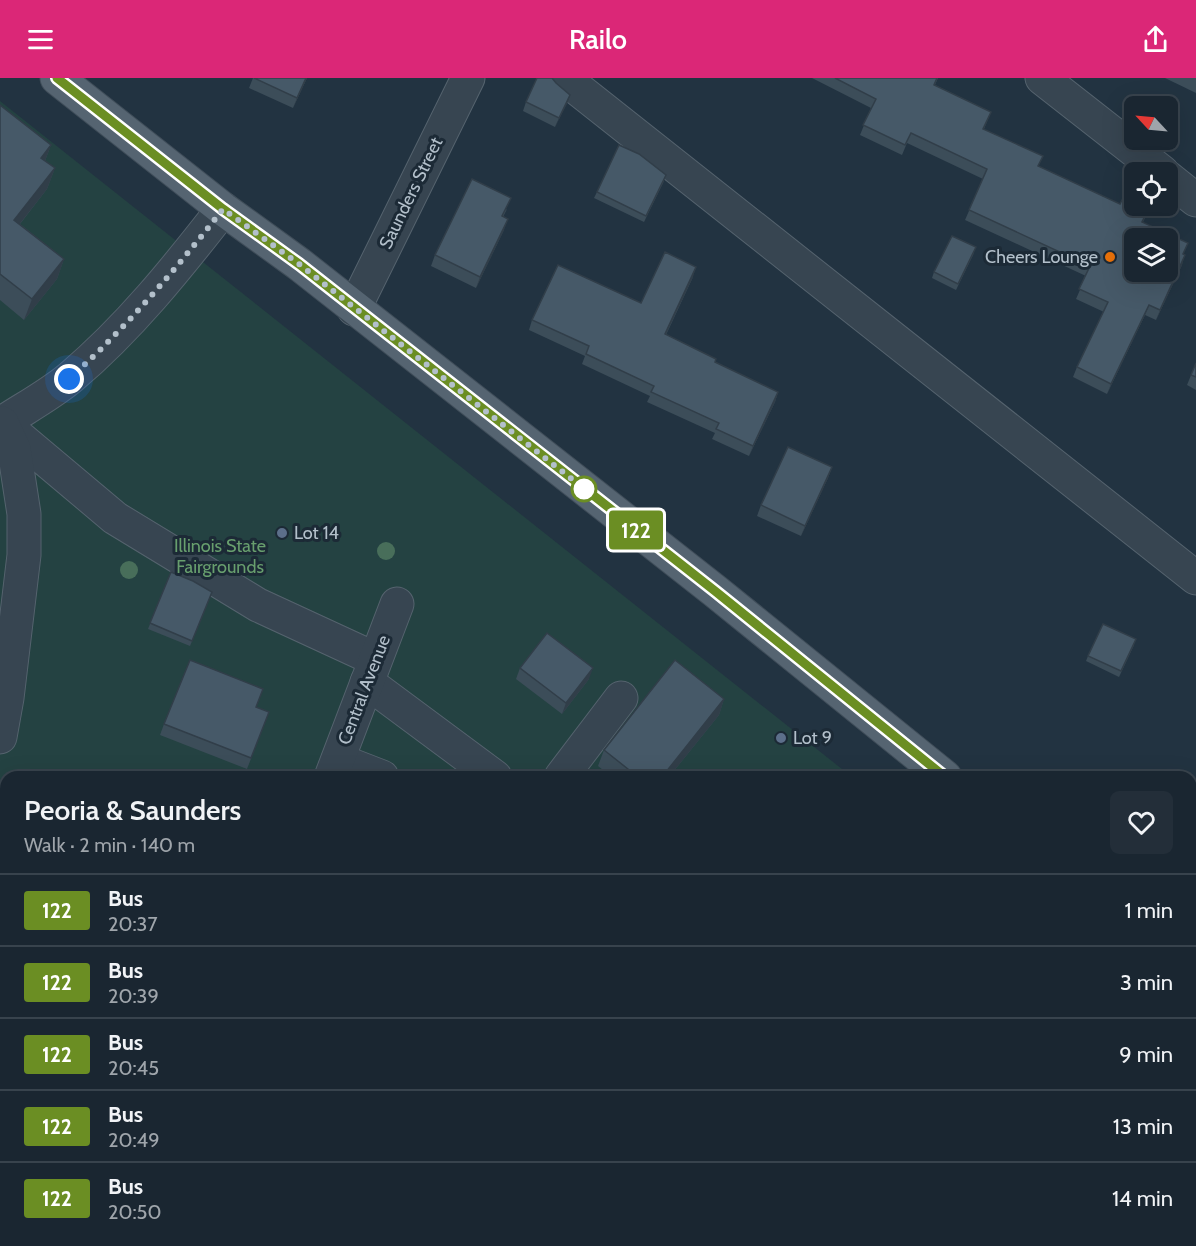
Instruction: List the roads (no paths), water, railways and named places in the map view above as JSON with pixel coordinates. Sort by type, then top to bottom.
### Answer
[{"type":"main road","points":[[57,78],[223,209],[299,264],[715,591],[938,771]]},
{"type":"street","name":"Saunders Street","points":[[354,309],[468,78]]},
{"type":"street","points":[[564,78],[1196,578]]},
{"type":"street","points":[[1042,78],[1149,162]]},
{"type":"street","points":[[1178,186],[1196,200]]},
{"type":"street","points":[[1,421],[69,379],[90,360],[168,279],[223,209]]},
{"type":"street","points":[[1,421],[115,518],[371,671],[488,771]]},
{"type":"street","points":[[0,737],[4,697],[20,602],[24,555],[24,514],[14,449],[1,421]]},
{"type":"street","name":"Central Avenue","points":[[334,768],[397,604]]},
{"type":"street","points":[[566,771],[621,698]]},
{"type":"street","points":[[334,768],[350,771]]},
{"type":"place","name":"Cheers Lounge","points":[[1110,257]]},
{"type":"place","name":"Lot 14","points":[[282,533]]},
{"type":"place","name":"Lot 9","points":[[781,738]]},
{"type":"park label","name":"Illinois State Fairgrounds","points":[[220,556]]}]
